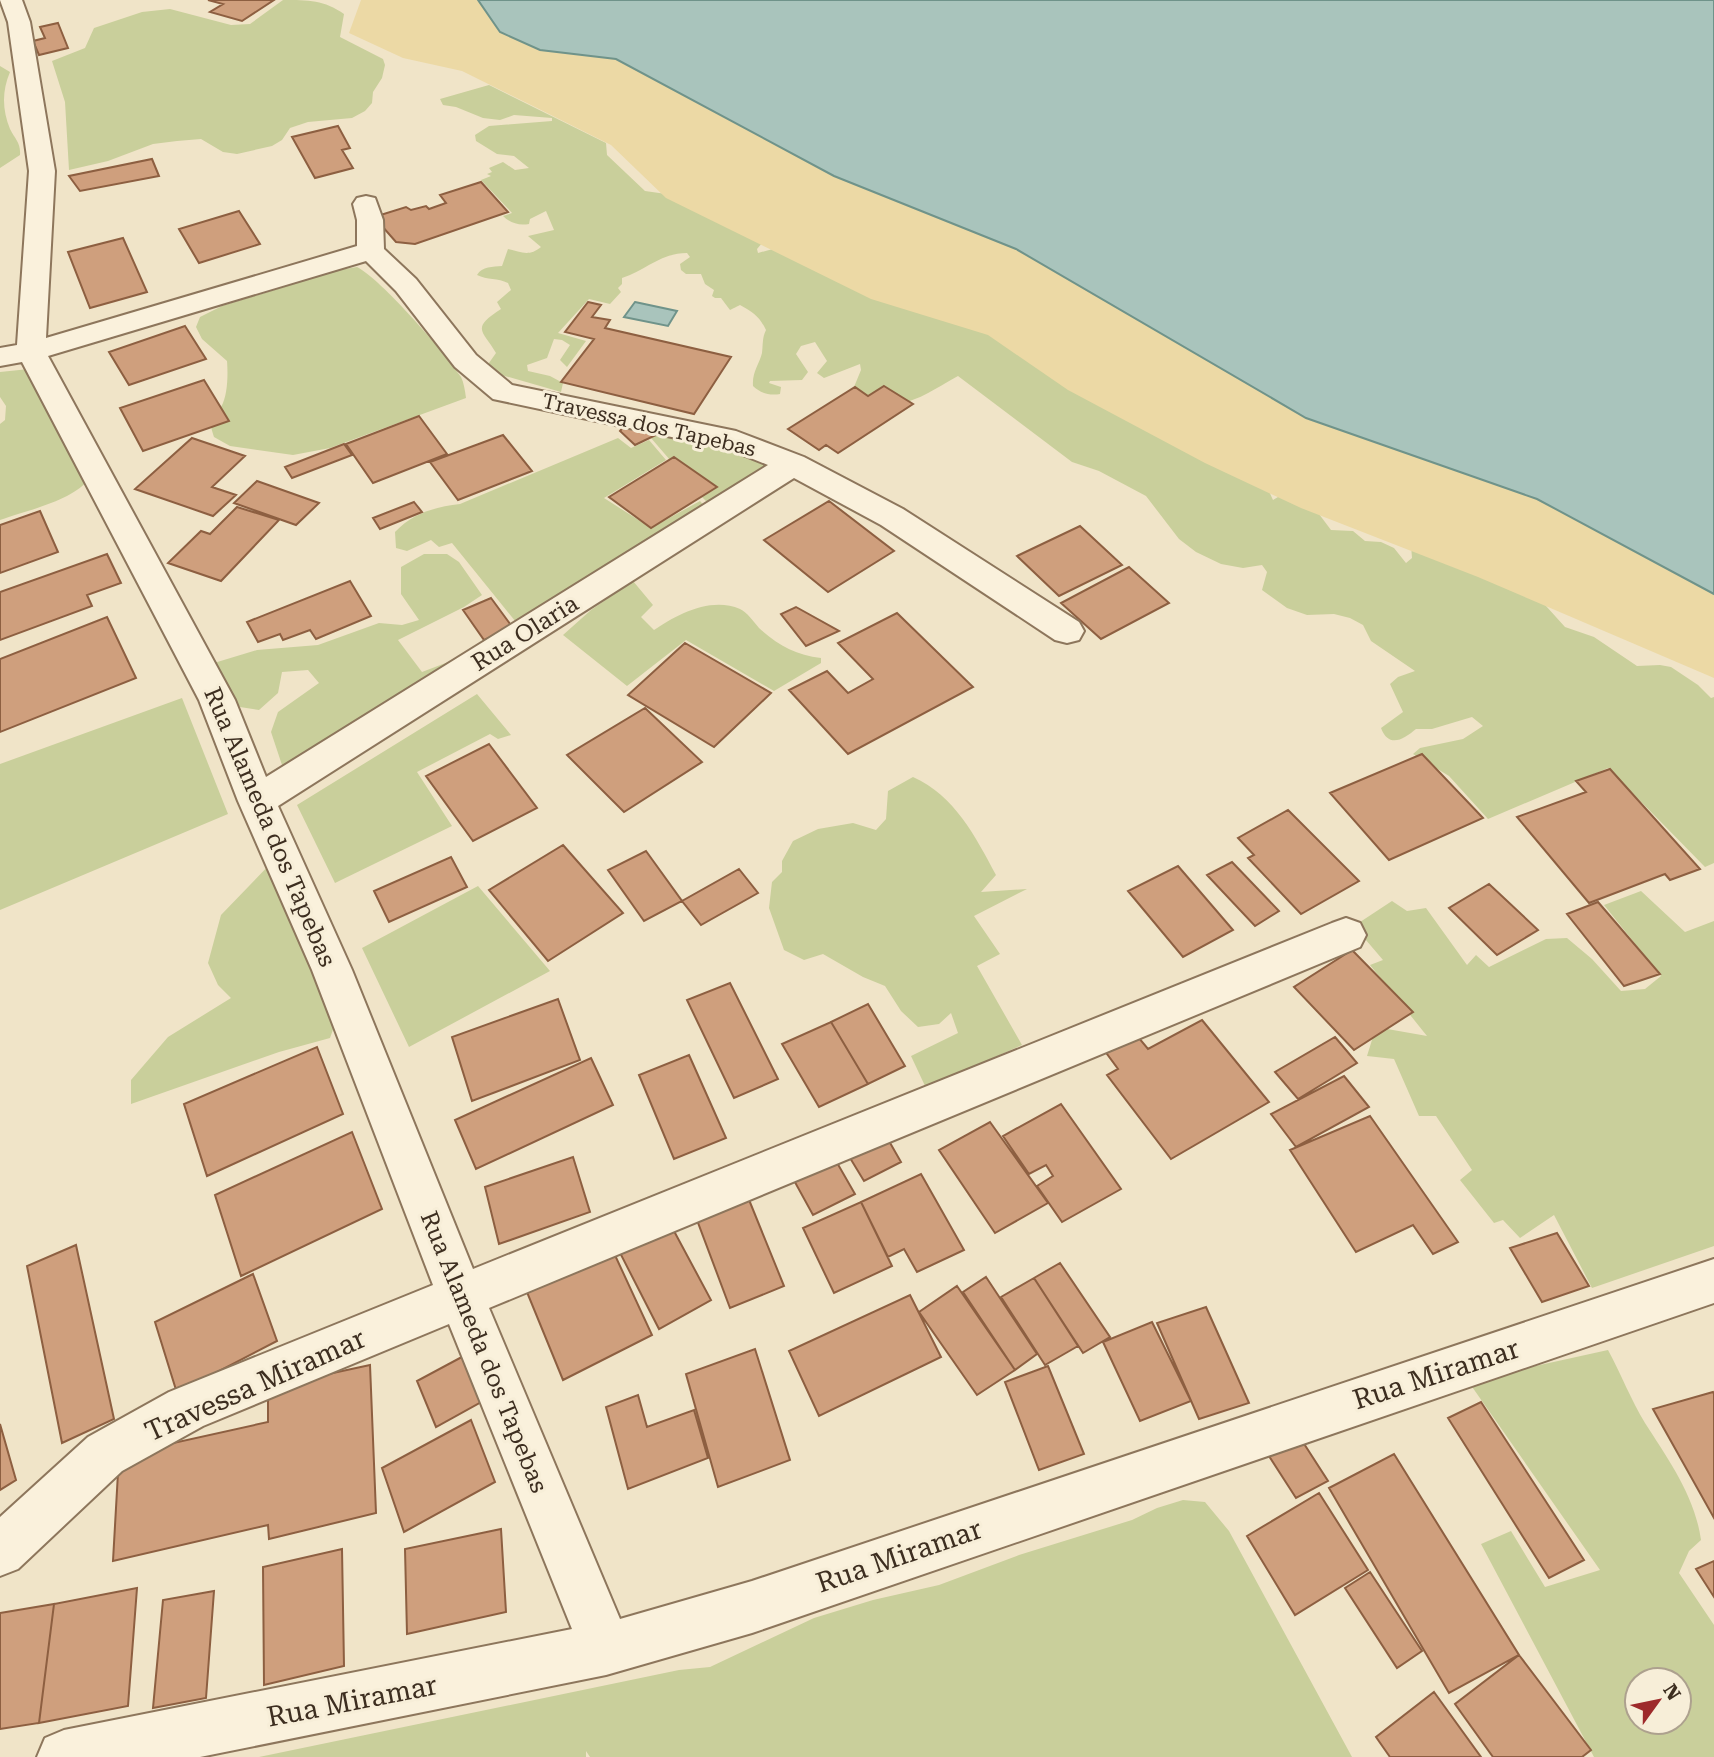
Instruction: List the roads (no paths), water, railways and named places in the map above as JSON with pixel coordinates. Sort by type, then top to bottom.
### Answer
[{"type":"street","points":[[11,0],[19,22],[42,172],[16,355],[371,251],[370,220],[366,204]]},
{"type":"street","name":"Travessa dos Tapebas","points":[[371,251],[389,264],[467,366],[503,392],[736,441],[793,464],[892,517],[1067,631]]},
{"type":"street","name":"Rua Alameda dos Tapebas","points":[[16,355],[217,700],[257,802],[332,970],[461,1297],[606,1650]]},
{"type":"street","name":"Rua Olaria","points":[[257,802],[793,464]]},
{"type":"street","name":"Travessa Miramar","points":[[0,1551],[105,1454],[186,1409],[1346,935]]},
{"type":"street","name":"Rua Miramar","points":[[64,1757],[606,1650],[752,1607],[1714,1281]]},
{"type":"water","points":[[478,0],[1714,0],[1714,594],[1537,499],[1306,418],[1016,249],[834,176],[616,59],[540,50],[500,32]]},
{"type":"water","points":[[635,302],[677,311],[668,326],[624,317]]}]
